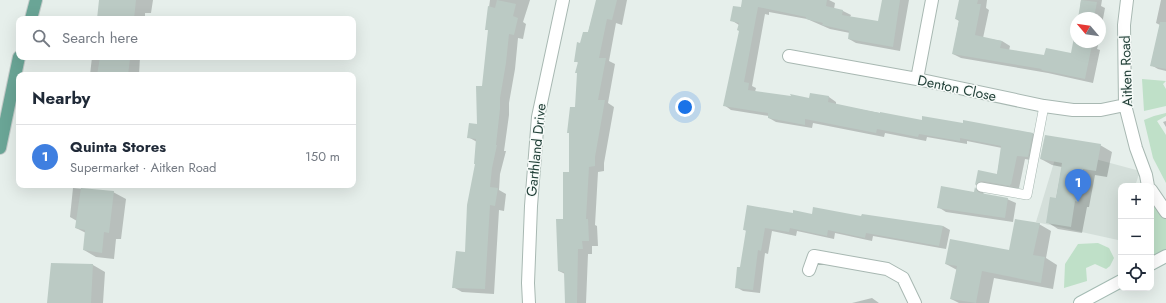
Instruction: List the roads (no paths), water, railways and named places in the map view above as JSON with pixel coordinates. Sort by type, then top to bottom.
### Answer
[{"type":"main road","points":[[32,16],[36,0]]},
{"type":"main road","points":[[17,72],[19,60]]},
{"type":"main road","points":[[0,148],[16,75]]},
{"type":"street","name":"Garthland Drive","points":[[529,303],[528,283],[530,206],[538,117],[563,0]]},
{"type":"street","points":[[917,79],[932,0]]},
{"type":"street","name":"Aitken Road","points":[[1127,0],[1124,25],[1125,105],[1136,148],[1147,183]]},
{"type":"street","name":"Denton Close","points":[[789,56],[917,79],[1044,106],[1073,110],[1101,110],[1125,105]]},
{"type":"street","points":[[1154,194],[1166,212]]},
{"type":"street","points":[[809,270],[814,256],[887,269],[903,278],[915,303]]},
{"type":"street","points":[[1154,262],[1166,256]]},
{"type":"street","points":[[1080,303],[1118,283]]},
{"type":"lane","points":[[981,186],[1027,195],[1044,106]]},
{"type":"place","name":"Quinta Stores","points":[[1078,202]]}]
